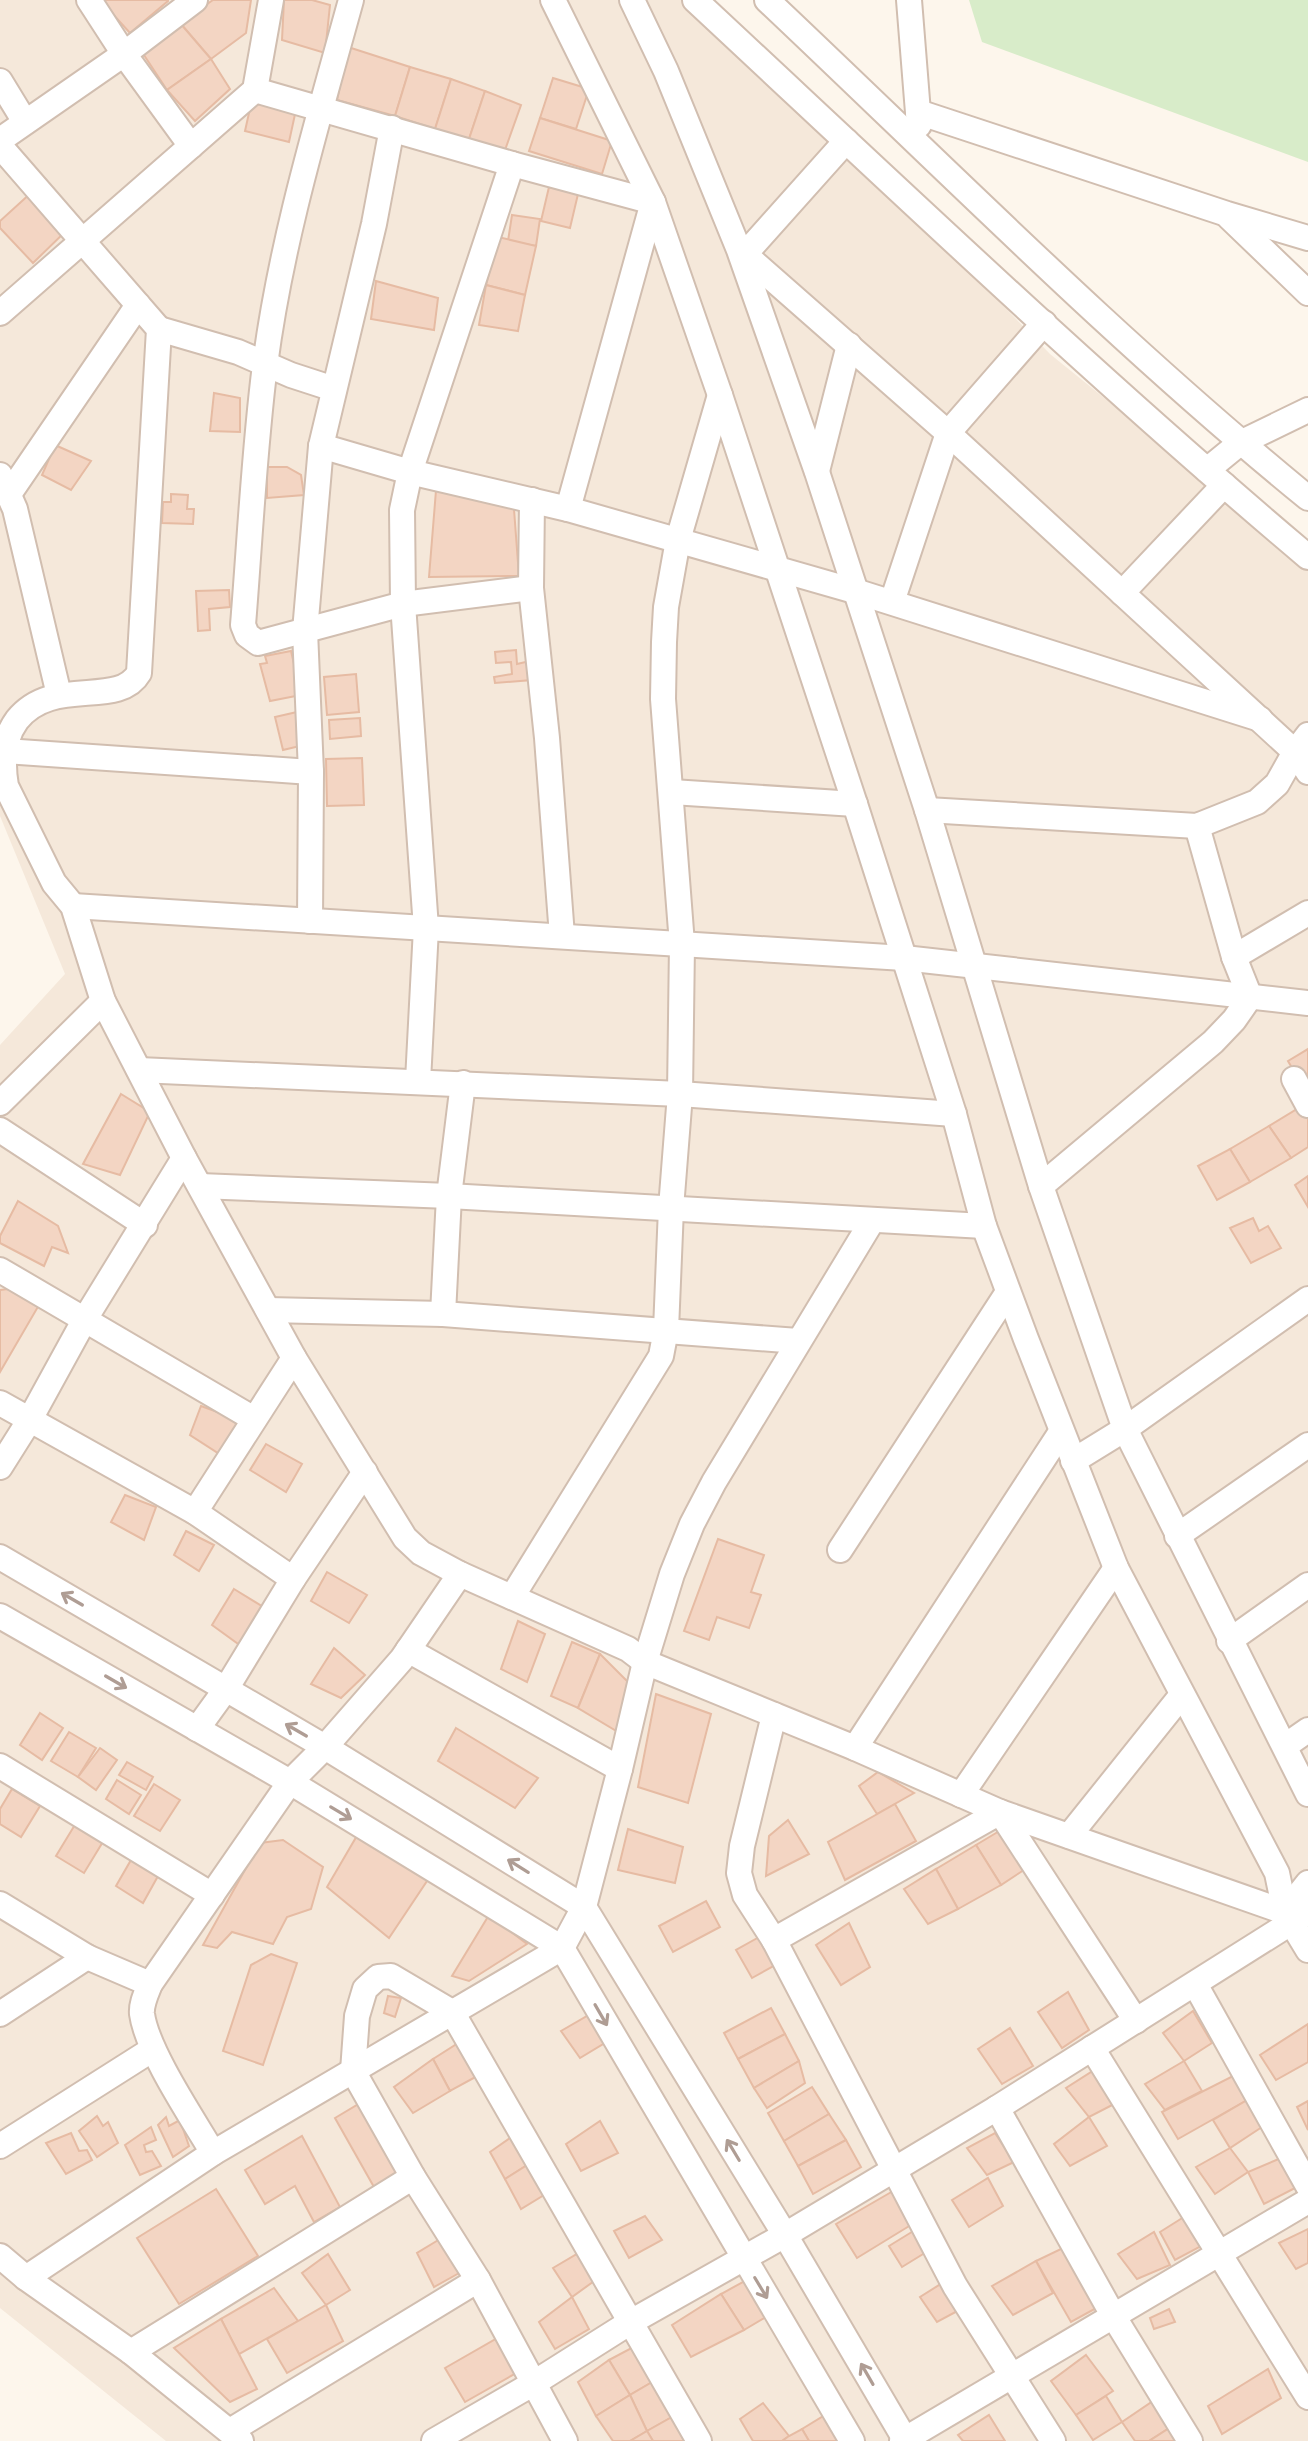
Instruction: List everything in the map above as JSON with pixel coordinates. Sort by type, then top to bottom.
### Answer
[{"type":"street","points":[[89,0],[191,146]]},
{"type":"street","points":[[0,140],[124,54],[195,0]]},
{"type":"street","points":[[0,313],[255,90],[271,0]]},
{"type":"street","points":[[351,0],[319,111],[282,265],[265,365],[243,625],[247,635],[258,643],[403,604],[531,588]]},
{"type":"street","points":[[553,0],[653,202],[855,804],[954,1114],[984,1226],[1061,1432],[1116,1568],[1277,1873],[1308,1950]]},
{"type":"street","points":[[632,0],[666,71],[742,252],[858,592],[976,966],[1041,1186],[1125,1429],[1308,1794]]},
{"type":"street","points":[[695,0],[1044,323],[1215,478],[1308,557]]},
{"type":"street","points":[[767,0],[790,11],[922,146],[1081,300],[1240,443],[1308,498]]},
{"type":"street","points":[[909,0],[922,146]]},
{"type":"street","points":[[0,81],[25,122]]},
{"type":"street","points":[[255,90],[319,111],[392,128],[653,202]]},
{"type":"street","points":[[918,112],[1308,238]]},
{"type":"street","points":[[310,921],[311,772],[305,631],[321,446],[374,224],[392,128]]},
{"type":"street","points":[[742,252],[846,141]]},
{"type":"street","points":[[0,146],[159,329],[238,352],[265,365],[334,389]]},
{"type":"street","points":[[418,1081],[426,928],[403,604],[402,510],[410,472],[512,164]]},
{"type":"street","points":[[568,509],[653,202]]},
{"type":"street","points":[[1227,214],[1308,293]]},
{"type":"street","points":[[742,252],[948,433],[1260,719],[1304,753],[1257,802],[1197,826],[927,810]]},
{"type":"street","points":[[59,695],[6,499],[138,305]]},
{"type":"street","points":[[892,602],[948,433],[1044,323]]},
{"type":"street","points":[[159,329],[139,673],[133,682],[121,689],[59,695],[35,703],[12,728],[3,769],[6,786],[54,883],[73,906],[103,1001],[184,1158],[294,1358],[405,1538],[421,1553],[460,1574],[628,1649],[645,1662],[855,1748],[1000,1812],[1295,1916]]},
{"type":"street","points":[[817,472],[849,345]]},
{"type":"street","points":[[512,1597],[661,1356],[666,1330],[680,1094],[682,944],[663,699],[666,607],[678,540],[720,395]]},
{"type":"street","points":[[1122,593],[1240,443],[1308,410]]},
{"type":"street","points":[[321,446],[410,472],[568,509],[858,592],[1260,719]]},
{"type":"street","points":[[532,500],[531,588],[547,738],[562,936]]},
{"type":"street","points":[[5,751],[311,772]]},
{"type":"street","points":[[672,792],[855,804]]},
{"type":"street","points":[[1197,826],[1234,957],[1250,997]]},
{"type":"street","points":[[73,906],[904,958],[1308,1003]]},
{"type":"street","points":[[1234,957],[1308,913]]},
{"type":"street","points":[[1041,1186],[1213,1042],[1250,997]]},
{"type":"street","points":[[0,1103],[103,1001]]},
{"type":"street","points":[[139,1070],[680,1094],[954,1114]]},
{"type":"street","points":[[1294,1079],[1308,1105]]},
{"type":"street","points":[[443,1314],[449,1196],[463,1083]]},
{"type":"street","points":[[0,1130],[145,1225]]},
{"type":"street","points":[[0,1467],[85,1319],[184,1158]]},
{"type":"street","points":[[200,1186],[449,1196],[984,1226]]},
{"type":"street","points":[[26,2278],[213,2153],[562,1948],[584,1907],[645,1662],[672,1574],[692,1524],[872,1221]]},
{"type":"street","points":[[0,1270],[254,1419]]},
{"type":"street","points":[[840,1550],[1008,1292]]},
{"type":"street","points":[[1073,1461],[1125,1429],[1308,1299]]},
{"type":"street","points":[[268,1310],[443,1314],[798,1341]]},
{"type":"street","points":[[195,1512],[294,1358]]},
{"type":"street","points":[[0,1403],[195,1512],[293,1579]]},
{"type":"street","points":[[855,1748],[1061,1432]]},
{"type":"street","points":[[1177,1536],[1308,1445]]},
{"type":"street","points":[[197,1729],[365,1472]]},
{"type":"street","points":[[0,1557],[325,1747],[584,1907],[785,2235],[904,2440],[1308,2201]]},
{"type":"street","points":[[961,1795],[1116,1568]]},
{"type":"street","points":[[213,2153],[153,2049],[142,2015],[150,1984],[290,1782],[325,1747],[408,1650],[460,1574]]},
{"type":"street","points":[[1229,1641],[1308,1585]]},
{"type":"street","points":[[0,1616],[290,1782],[562,1948],[852,2441]]},
{"type":"street","points":[[408,1650],[620,1769]]},
{"type":"street","points":[[1069,1836],[1181,1696]]},
{"type":"street","points":[[774,1715],[742,1846],[739,1873],[745,1895],[774,1940],[955,2286],[1053,2441]]},
{"type":"street","points":[[1285,1746],[1308,1730]]},
{"type":"street","points":[[0,1766],[212,1895]]},
{"type":"street","points":[[774,1940],[1000,1812]]},
{"type":"street","points":[[1000,1812],[1136,2021]]},
{"type":"street","points":[[434,2441],[997,2108],[1195,1984],[1295,1916],[1308,1883]]},
{"type":"street","points":[[0,1904],[87,1957],[150,1984]]},
{"type":"street","points":[[0,2014],[87,1957]]},
{"type":"street","points":[[565,2441],[478,2280],[413,2177],[353,2071],[357,2016],[365,1989],[378,1977],[391,1976],[452,2012],[699,2441]]},
{"type":"street","points":[[1195,1984],[1308,2186]]},
{"type":"street","points":[[1092,2048],[1308,2397]]},
{"type":"street","points":[[0,2146],[153,2049]]},
{"type":"street","points":[[997,2108],[1114,2317],[1190,2441]]},
{"type":"street","points":[[131,2352],[413,2177]]},
{"type":"street","points":[[0,2256],[131,2352],[235,2436],[478,2280]]},
{"type":"shaded area","points":[[0,0],[707,0],[1050,354],[1308,563],[1308,2441],[166,2441],[0,2308],[0,1045],[65,974],[0,816]]},
{"type":"green space","points":[[969,0],[1308,0],[1308,162],[982,42]]},
{"type":"building","points":[[100,0],[168,0],[168,1],[130,33]]},
{"type":"building","points":[[213,0],[251,0],[246,33],[211,59],[180,23]]},
{"type":"building","points":[[284,0],[312,0],[330,5],[325,53],[282,40]]},
{"type":"building","points":[[180,23],[211,59],[167,90],[140,49]]},
{"type":"building","points":[[348,47],[410,67],[395,116],[337,100]]},
{"type":"building","points":[[211,59],[230,89],[195,121],[167,90]]},
{"type":"building","points":[[410,67],[451,79],[435,129],[395,116]]},
{"type":"building","points":[[553,78],[589,89],[576,129],[540,118]]},
{"type":"building","points":[[451,79],[485,91],[469,139],[435,129]]},
{"type":"building","points":[[485,91],[521,105],[505,150],[469,139]]},
{"type":"building","points":[[253,95],[297,105],[289,142],[245,131]]},
{"type":"building","points":[[540,118],[612,141],[602,174],[529,151]]},
{"type":"building","points":[[549,187],[578,194],[570,228],[541,221]]},
{"type":"building","points":[[32,192],[67,230],[33,263],[0,228],[0,221]]},
{"type":"building","points":[[512,215],[540,219],[536,246],[508,241]]},
{"type":"building","points":[[498,237],[536,246],[525,295],[486,285]]},
{"type":"building","points":[[376,281],[438,298],[434,330],[371,319]]},
{"type":"building","points":[[486,285],[525,295],[518,331],[479,325]]},
{"type":"building","points":[[214,393],[240,398],[240,432],[210,431]]},
{"type":"building","points":[[55,445],[91,461],[71,490],[42,475]]},
{"type":"building","points":[[267,467],[287,467],[301,475],[304,495],[267,498]]},
{"type":"building","points":[[437,478],[513,496],[519,576],[429,577]]},
{"type":"building","points":[[171,494],[188,495],[187,509],[194,509],[193,524],[162,523],[163,502],[171,502]]},
{"type":"building","points":[[229,590],[230,607],[209,609],[210,630],[198,631],[196,591]]},
{"type":"building","points":[[516,650],[517,664],[530,661],[532,680],[495,683],[494,677],[512,674],[511,662],[496,663],[495,652]]},
{"type":"building","points":[[291,651],[301,695],[270,701],[260,664],[267,663],[265,656]]},
{"type":"building","points":[[356,674],[359,712],[327,715],[324,677]]},
{"type":"building","points":[[297,712],[304,745],[283,750],[275,717]]},
{"type":"building","points":[[360,718],[361,736],[330,739],[329,720]]},
{"type":"building","points":[[362,758],[364,805],[327,806],[326,759]]},
{"type":"building","points":[[1308,1049],[1308,1095],[1288,1061]]},
{"type":"building","points":[[121,1094],[150,1112],[120,1175],[83,1164]]},
{"type":"building","points":[[1302,1106],[1308,1117],[1308,1147],[1291,1158],[1269,1126]]},
{"type":"building","points":[[1269,1126],[1291,1158],[1250,1182],[1230,1149]]},
{"type":"building","points":[[1230,1149],[1250,1182],[1217,1200],[1198,1166]]},
{"type":"building","points":[[1308,1176],[1308,1207],[1295,1185]]},
{"type":"building","points":[[18,1201],[58,1226],[68,1253],[52,1247],[44,1266],[0,1243],[0,1236]]},
{"type":"building","points":[[1253,1218],[1259,1231],[1268,1226],[1281,1248],[1251,1263],[1230,1228]]},
{"type":"building","points":[[8,1289],[39,1305],[0,1372],[0,1290]]},
{"type":"building","points":[[201,1406],[242,1421],[221,1455],[190,1435]]},
{"type":"building","points":[[266,1444],[302,1464],[286,1492],[250,1470]]},
{"type":"building","points":[[125,1495],[156,1507],[144,1540],[111,1522]]},
{"type":"building","points":[[186,1531],[214,1545],[199,1571],[174,1555]]},
{"type":"building","points":[[718,1539],[764,1555],[751,1592],[761,1595],[749,1628],[717,1617],[709,1640],[684,1631]]},
{"type":"building","points":[[327,1572],[367,1595],[349,1623],[311,1601]]},
{"type":"building","points":[[234,1589],[265,1608],[241,1646],[212,1625]]},
{"type":"building","points":[[518,1621],[545,1634],[527,1682],[501,1669]]},
{"type":"building","points":[[572,1642],[600,1654],[578,1708],[551,1696]]},
{"type":"building","points":[[334,1648],[365,1675],[341,1698],[311,1684]]},
{"type":"building","points":[[600,1654],[632,1686],[618,1732],[578,1708]]},
{"type":"building","points":[[656,1694],[711,1714],[688,1803],[638,1787]]},
{"type":"building","points":[[40,1713],[63,1728],[42,1760],[20,1745]]},
{"type":"building","points":[[456,1728],[538,1778],[515,1808],[438,1761]]},
{"type":"building","points":[[69,1732],[96,1748],[78,1777],[51,1761]]},
{"type":"building","points":[[100,1748],[117,1760],[96,1790],[78,1777]]},
{"type":"building","points":[[127,1762],[153,1777],[146,1790],[119,1775]]},
{"type":"building","points":[[878,1772],[914,1793],[877,1814],[859,1786]]},
{"type":"building","points":[[117,1780],[141,1795],[129,1814],[106,1799]]},
{"type":"building","points":[[154,1784],[180,1800],[160,1831],[134,1816]]},
{"type":"building","points":[[12,1789],[40,1806],[21,1837],[0,1824],[0,1809]]},
{"type":"building","points":[[895,1804],[916,1841],[845,1880],[828,1842]]},
{"type":"building","points":[[788,1820],[809,1854],[766,1876],[769,1836]]},
{"type":"building","points":[[76,1823],[104,1840],[84,1873],[56,1856]]},
{"type":"building","points":[[1006,1827],[1030,1866],[1001,1885],[976,1845]]},
{"type":"building","points":[[628,1829],[683,1847],[675,1883],[618,1870]]},
{"type":"building","points":[[358,1834],[429,1878],[389,1938],[327,1887]]},
{"type":"building","points":[[283,1840],[323,1867],[311,1909],[287,1917],[273,1944],[232,1932],[217,1948],[203,1945],[260,1843]]},
{"type":"building","points":[[976,1845],[1001,1885],[958,1909],[936,1869]]},
{"type":"building","points":[[131,1860],[158,1876],[143,1903],[116,1886]]},
{"type":"building","points":[[936,1869],[958,1909],[928,1924],[904,1889]]},
{"type":"building","points":[[706,1901],[720,1927],[673,1952],[659,1926]]},
{"type":"building","points":[[489,1915],[527,1944],[469,1981],[452,1976]]},
{"type":"building","points":[[849,1923],[870,1967],[841,1985],[816,1945]]},
{"type":"building","points":[[761,1936],[777,1964],[752,1978],[736,1950]]},
{"type":"building","points":[[271,1954],[297,1963],[263,2065],[223,2051],[251,1965]]},
{"type":"building","points":[[1068,1992],[1089,2030],[1062,2048],[1038,2012]]},
{"type":"building","points":[[388,1996],[401,1998],[395,2017],[384,2013]]},
{"type":"building","points":[[771,2008],[785,2034],[738,2059],[724,2033]]},
{"type":"building","points":[[1193,2011],[1212,2043],[1184,2061],[1163,2033]]},
{"type":"building","points":[[594,2012],[608,2041],[580,2058],[561,2031]]},
{"type":"building","points":[[1308,2024],[1308,2062],[1276,2080],[1260,2055]]},
{"type":"building","points":[[1010,2028],[1033,2066],[1002,2084],[978,2049]]},
{"type":"building","points":[[785,2034],[799,2061],[754,2088],[738,2059]]},
{"type":"building","points":[[463,2040],[481,2074],[450,2091],[433,2059]]},
{"type":"building","points":[[433,2059],[450,2091],[413,2113],[394,2087]]},
{"type":"building","points":[[799,2061],[805,2083],[767,2108],[754,2088]]},
{"type":"building","points":[[1184,2061],[1202,2091],[1165,2110],[1145,2084]]},
{"type":"building","points":[[1099,2067],[1120,2101],[1089,2117],[1066,2088]]},
{"type":"building","points":[[1233,2076],[1249,2099],[1178,2139],[1162,2112]]},
{"type":"building","points":[[812,2087],[829,2114],[784,2141],[768,2113]]},
{"type":"building","points":[[1249,2099],[1262,2127],[1230,2148],[1213,2120]]},
{"type":"building","points":[[1308,2101],[1308,2130],[1297,2107]]},
{"type":"building","points":[[362,2102],[401,2171],[374,2187],[335,2118]]},
{"type":"building","points":[[829,2114],[846,2140],[798,2166],[784,2141]]},
{"type":"building","points":[[97,2116],[103,2126],[108,2122],[118,2143],[97,2157],[79,2131]]},
{"type":"building","points":[[166,2117],[169,2126],[180,2120],[189,2146],[173,2157],[158,2125]]},
{"type":"building","points":[[1089,2117],[1107,2146],[1070,2166],[1054,2144]]},
{"type":"building","points":[[600,2121],[618,2153],[581,2171],[566,2144]]},
{"type":"building","points":[[151,2127],[156,2140],[144,2145],[146,2152],[152,2151],[161,2166],[140,2175],[125,2145]]},
{"type":"building","points":[[71,2133],[79,2151],[87,2150],[92,2160],[66,2174],[46,2143]]},
{"type":"building","points":[[517,2133],[532,2162],[505,2179],[490,2152]]},
{"type":"building","points":[[995,2133],[1014,2162],[987,2175],[967,2148]]},
{"type":"building","points":[[302,2136],[340,2207],[314,2222],[295,2186],[265,2204],[245,2170]]},
{"type":"building","points":[[846,2140],[861,2167],[813,2194],[798,2166]]},
{"type":"building","points":[[1230,2148],[1248,2172],[1215,2194],[1196,2167]]},
{"type":"building","points":[[1281,2158],[1297,2187],[1264,2204],[1248,2172]]},
{"type":"building","points":[[532,2162],[549,2192],[521,2209],[505,2179]]},
{"type":"building","points":[[988,2178],[1003,2206],[969,2227],[952,2200]]},
{"type":"building","points":[[900,2187],[919,2220],[857,2258],[836,2224]]},
{"type":"building","points":[[216,2189],[258,2256],[179,2304],[137,2238]]},
{"type":"building","points":[[1187,2215],[1207,2243],[1175,2260],[1160,2232]]},
{"type":"building","points":[[645,2216],[662,2240],[629,2258],[614,2231]]},
{"type":"building","points":[[1308,2229],[1308,2263],[1296,2269],[1279,2243]]},
{"type":"building","points":[[915,2230],[928,2251],[902,2267],[889,2246]]},
{"type":"building","points":[[1154,2232],[1170,2265],[1137,2279],[1118,2254]]},
{"type":"building","points":[[440,2239],[461,2272],[434,2287],[417,2253]]},
{"type":"building","points":[[1065,2247],[1100,2306],[1071,2322],[1036,2261]]},
{"type":"building","points":[[582,2251],[597,2279],[572,2297],[553,2268]]},
{"type":"building","points":[[328,2254],[350,2290],[326,2305],[302,2273]]},
{"type":"building","points":[[1036,2261],[1053,2293],[1013,2315],[992,2286]]},
{"type":"building","points":[[752,2277],[771,2314],[744,2330],[721,2294]]},
{"type":"building","points":[[947,2280],[963,2308],[937,2322],[920,2297]]},
{"type":"building","points":[[274,2288],[298,2321],[239,2354],[221,2319]]},
{"type":"building","points":[[721,2294],[744,2330],[691,2357],[672,2325]]},
{"type":"building","points":[[572,2297],[589,2329],[555,2349],[539,2322]]},
{"type":"building","points":[[326,2305],[343,2341],[287,2373],[267,2339]]},
{"type":"building","points":[[1169,2309],[1175,2322],[1154,2329],[1150,2318]]},
{"type":"building","points":[[221,2319],[257,2389],[230,2402],[174,2348]]},
{"type":"building","points":[[501,2336],[518,2372],[465,2402],[445,2368]]},
{"type":"building","points":[[639,2344],[659,2378],[630,2395],[609,2360]]},
{"type":"building","points":[[1086,2355],[1113,2391],[1076,2415],[1051,2381]]},
{"type":"building","points":[[609,2360],[630,2395],[596,2416],[578,2382]]},
{"type":"building","points":[[1268,2369],[1281,2398],[1222,2434],[1208,2406]]},
{"type":"building","points":[[659,2378],[679,2413],[647,2431],[630,2395]]},
{"type":"building","points":[[630,2395],[647,2431],[630,2441],[613,2441],[596,2416]]},
{"type":"building","points":[[1106,2396],[1122,2422],[1093,2440],[1076,2415]]},
{"type":"building","points":[[1156,2399],[1174,2425],[1149,2441],[1135,2441],[1122,2422]]},
{"type":"building","points":[[763,2403],[789,2436],[782,2441],[753,2441],[740,2419]]},
{"type":"building","points":[[830,2412],[847,2441],[809,2441],[802,2429]]},
{"type":"building","points":[[679,2413],[696,2441],[653,2441],[647,2431]]},
{"type":"building","points":[[989,2415],[1005,2441],[963,2441],[958,2435]]},
{"type":"building","points":[[1174,2425],[1184,2441],[1149,2441]]},
{"type":"building","points":[[802,2429],[809,2441],[782,2441],[789,2436]]},
{"type":"building","points":[[647,2431],[653,2441],[630,2441]]}]
